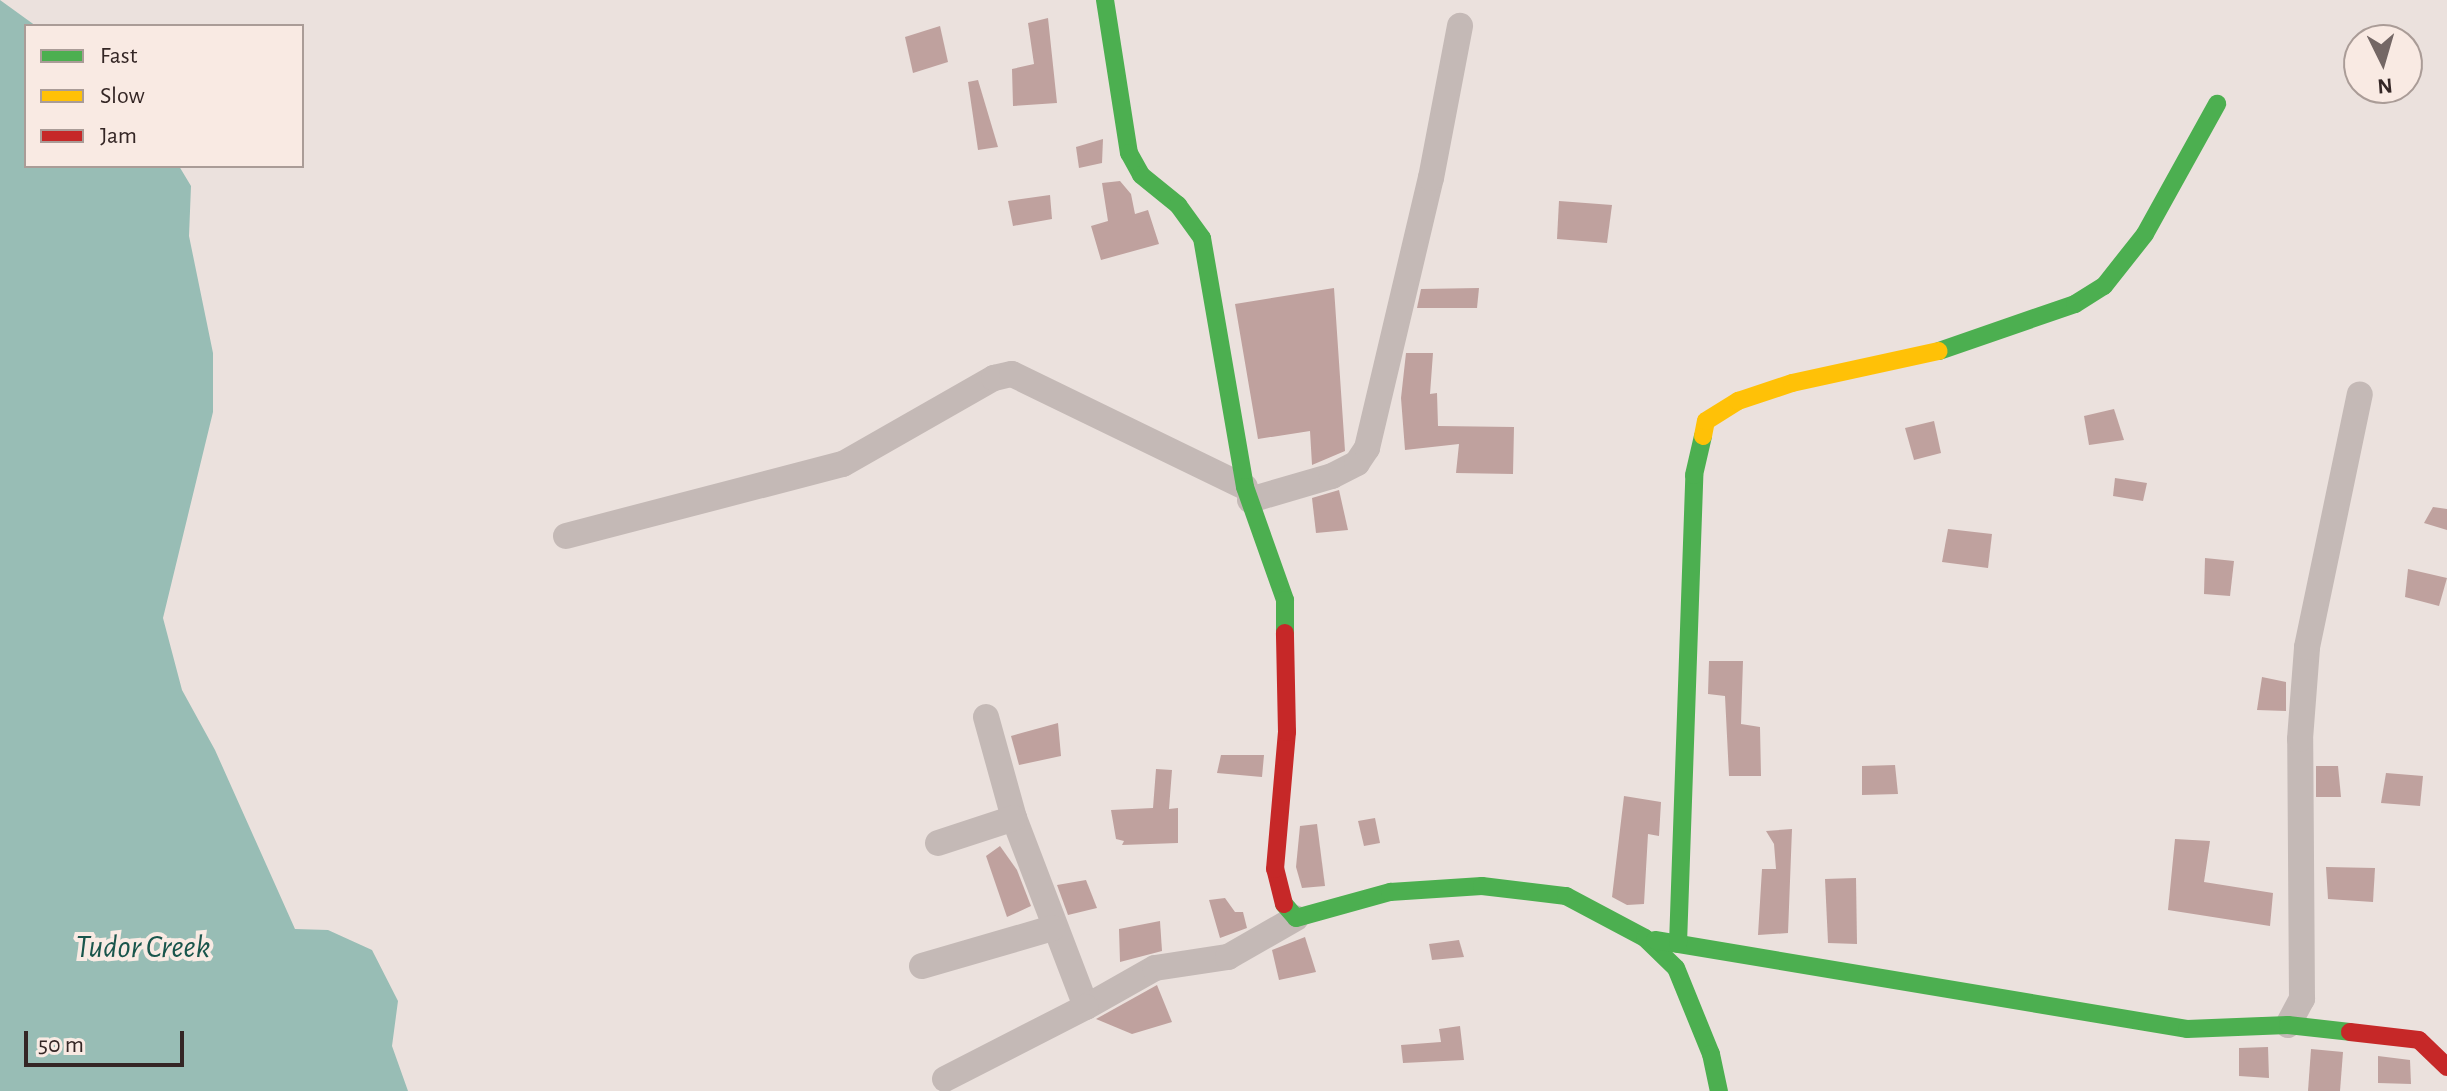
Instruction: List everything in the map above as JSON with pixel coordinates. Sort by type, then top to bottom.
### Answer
[{"type":"street","points":[[1105,0],[1129,153],[1141,175],[1178,205],[1202,238],[1248,493],[1285,600],[1287,732],[1275,869],[1277,889],[1296,918]]},
{"type":"street","points":[[566,536],[843,464],[994,378],[1012,374],[1248,493],[1332,476],[1357,463],[1367,448],[1431,178],[1460,26]]},
{"type":"street","points":[[1678,944],[1694,475],[1706,421],[1738,401],[1792,383],[1957,347],[2075,304],[2104,286],[2145,234],[2217,104]]},
{"type":"street","points":[[2288,1025],[2302,999],[2300,739],[2307,647],[2360,394]]},
{"type":"street","points":[[986,717],[1014,818],[1053,928],[1086,1007]]},
{"type":"street","points":[[938,843],[1014,818]]},
{"type":"street","points":[[945,1079],[1155,968],[1228,957],[1296,918],[1390,892],[1513,888],[1566,896],[1645,938],[1676,968],[1711,1054],[1719,1091]]},
{"type":"street","points":[[922,966],[1053,928]]},
{"type":"street","points":[[1645,938],[2187,1029],[2288,1025],[2419,1040],[2447,1067]]},
{"type":"water","name":"Tudor Creek","points":[[0,0],[33,24],[24,24],[24,168],[180,168],[191,186],[189,236],[213,353],[213,412],[163,618],[182,690],[215,750],[295,929],[328,930],[372,950],[398,1001],[392,1046],[408,1091],[0,1091]]},
{"type":"building","points":[[1048,18],[1057,103],[1013,106],[1012,69],[1034,64],[1028,23]]},
{"type":"building","points":[[940,26],[948,62],[913,73],[905,37]]},
{"type":"building","points":[[978,80],[998,147],[978,150],[968,82]]},
{"type":"building","points":[[1103,139],[1102,163],[1079,168],[1076,147]]},
{"type":"building","points":[[1120,181],[1131,194],[1135,214],[1148,210],[1159,244],[1101,260],[1091,226],[1108,221],[1102,183]]},
{"type":"building","points":[[1050,195],[1052,219],[1013,226],[1008,201]]},
{"type":"building","points":[[1559,201],[1612,205],[1607,243],[1557,239]]},
{"type":"building","points":[[1334,288],[1345,451],[1312,465],[1310,431],[1258,439],[1235,304]]},
{"type":"building","points":[[1479,288],[1477,308],[1417,308],[1421,289]]},
{"type":"building","points":[[1406,353],[1433,353],[1430,394],[1437,393],[1438,426],[1514,427],[1513,474],[1456,473],[1459,444],[1405,450],[1401,398]]},
{"type":"building","points":[[2114,409],[2124,440],[2089,445],[2084,416]]},
{"type":"building","points":[[1934,421],[1941,453],[1914,460],[1905,428]]},
{"type":"building","points":[[2115,478],[2147,483],[2143,501],[2113,496]]},
{"type":"building","points":[[1339,490],[1348,530],[1316,533],[1312,498]]},
{"type":"building","points":[[2433,507],[2447,509],[2447,530],[2424,523]]},
{"type":"building","points":[[1948,529],[1992,534],[1988,568],[1942,562]]},
{"type":"building","points":[[2205,558],[2234,561],[2230,596],[2204,594]]},
{"type":"building","points":[[2408,569],[2447,578],[2439,606],[2405,597]]},
{"type":"building","points":[[1709,661],[1743,661],[1741,724],[1760,727],[1761,776],[1729,776],[1725,696],[1708,694]]},
{"type":"building","points":[[2262,677],[2286,682],[2286,711],[2257,710]]},
{"type":"building","points":[[1058,723],[1061,756],[1019,765],[1011,736]]},
{"type":"building","points":[[1221,755],[1264,755],[1262,777],[1217,773]]},
{"type":"building","points":[[1895,765],[1898,794],[1862,795],[1862,766]]},
{"type":"building","points":[[2316,766],[2338,766],[2341,797],[2316,797]]},
{"type":"building","points":[[1156,769],[1172,770],[1169,809],[1178,808],[1178,843],[1122,845],[1124,841],[1116,839],[1111,810],[1153,808]]},
{"type":"building","points":[[2386,773],[2423,776],[2420,806],[2381,803]]},
{"type":"building","points":[[1624,796],[1661,802],[1659,836],[1648,834],[1644,904],[1627,905],[1612,897]]},
{"type":"building","points":[[1375,818],[1380,843],[1364,846],[1358,821]]},
{"type":"building","points":[[1317,824],[1325,886],[1302,888],[1296,867],[1300,826]]},
{"type":"building","points":[[1792,829],[1788,933],[1758,935],[1762,869],[1776,869],[1774,844],[1766,831]]},
{"type":"building","points":[[2175,839],[2210,841],[2204,882],[2273,893],[2270,926],[2168,910]]},
{"type":"building","points":[[1000,846],[1017,870],[1031,906],[1007,917],[986,856]]},
{"type":"building","points":[[2326,867],[2375,868],[2373,902],[2328,899]]},
{"type":"building","points":[[1856,878],[1857,944],[1828,943],[1825,879]]},
{"type":"building","points":[[1086,880],[1097,908],[1068,915],[1057,885]]},
{"type":"building","points":[[1225,898],[1235,912],[1243,912],[1247,928],[1220,938],[1209,900]]},
{"type":"building","points":[[1160,921],[1162,951],[1120,962],[1119,929]]},
{"type":"building","points":[[1305,937],[1316,972],[1279,980],[1272,950]]},
{"type":"building","points":[[1459,940],[1464,957],[1432,960],[1429,944]]},
{"type":"building","points":[[1157,985],[1172,1022],[1132,1034],[1096,1019]]},
{"type":"building","points":[[1460,1026],[1464,1060],[1403,1063],[1401,1045],[1441,1042],[1439,1029]]},
{"type":"building","points":[[2268,1047],[2269,1078],[2239,1076],[2239,1048]]},
{"type":"building","points":[[2311,1049],[2343,1052],[2340,1091],[2308,1091]]},
{"type":"building","points":[[2378,1056],[2410,1060],[2411,1084],[2378,1083]]},
{"type":"traffic: fast","points":[[1105,0],[1129,153],[1141,175],[1178,205],[1202,238],[1245,487],[1285,600],[1285,633]]},
{"type":"traffic: fast","points":[[1939,351],[2075,304],[2104,286],[2145,234],[2217,104]]},
{"type":"traffic: fast","points":[[1678,944],[1694,475],[1703,436]]},
{"type":"traffic: fast","points":[[1284,904],[1296,918],[1390,892],[1482,886],[1566,896],[1645,938],[1676,968],[1711,1054],[1719,1091]]},
{"type":"traffic: fast","points":[[1655,940],[2187,1029],[2288,1025],[2350,1032]]},
{"type":"traffic: slow","points":[[1703,436],[1706,421],[1738,401],[1792,383],[1939,351]]},
{"type":"traffic: jam","points":[[1284,904],[1275,869],[1287,732],[1285,633]]},
{"type":"traffic: jam","points":[[2350,1032],[2419,1040],[2447,1067]]}]
